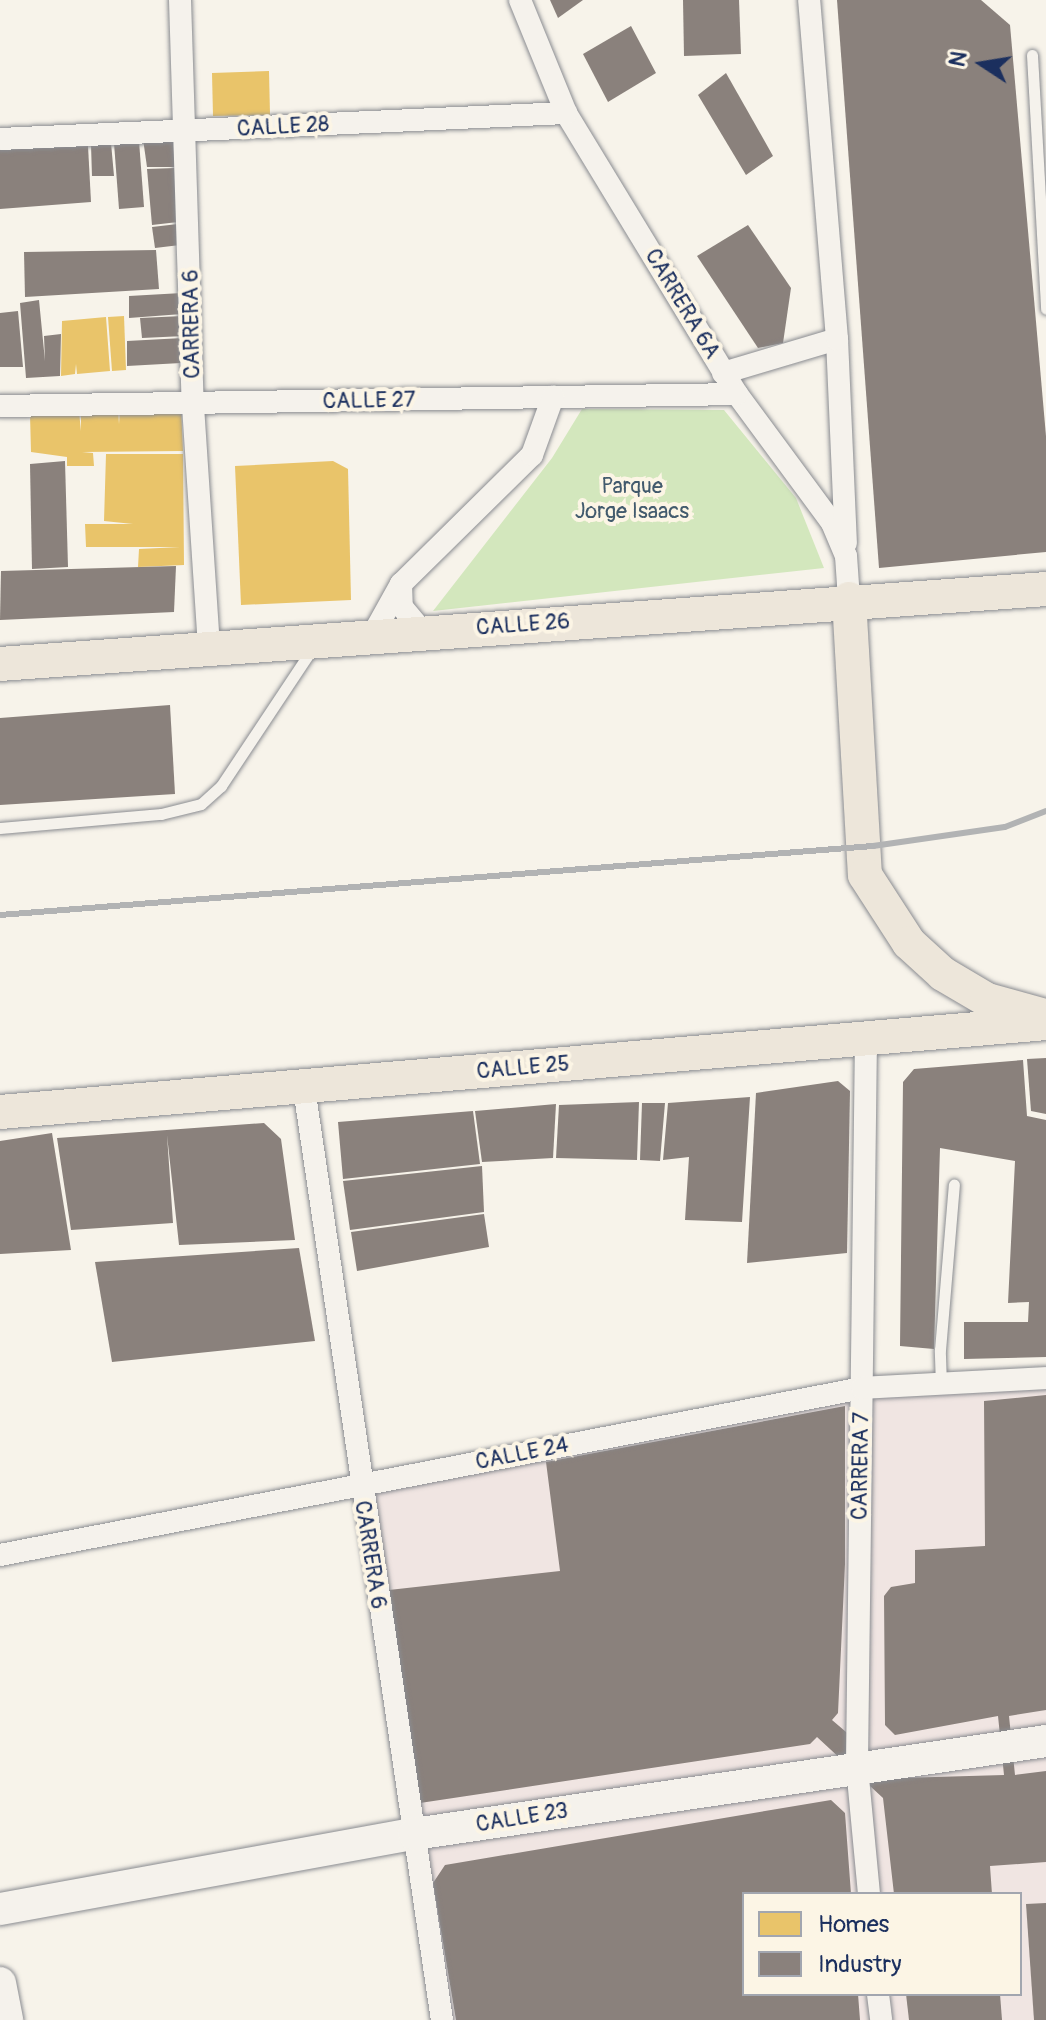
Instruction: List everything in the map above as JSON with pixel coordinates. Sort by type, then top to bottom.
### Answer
[{"type":"main road","name":"CALLE 26","points":[[0,664],[849,599],[1046,589]]},
{"type":"main road","points":[[849,599],[865,875],[909,943],[943,974],[987,1000],[1046,1015]]},
{"type":"main road","name":"CALLE 25","points":[[0,1112],[1046,1023]]},
{"type":"main road","name":"CALLE 23","points":[[0,1909],[414,1834],[1046,1741]]},
{"type":"main road","points":[[0,1983],[7,2020]]},
{"type":"street","name":"CARRERA 6","points":[[180,0],[188,132],[193,406],[209,648]]},
{"type":"street","name":"CARRERA 6A","points":[[520,0],[566,113],[723,373],[832,523],[846,556],[849,599]]},
{"type":"street","points":[[809,0],[837,339],[846,556]]},
{"type":"street","name":"CALLE 28","points":[[0,139],[566,113]]},
{"type":"street","points":[[723,373],[837,339]]},
{"type":"street","name":"CALLE 27","points":[[0,406],[193,406],[737,394]]},
{"type":"street","points":[[372,636],[401,584],[532,455],[553,397]]},
{"type":"street","points":[[401,584],[402,607],[423,632]]},
{"type":"street","name":"CARRERA 7","points":[[866,1037],[857,1767],[869,1892]]},
{"type":"street","name":"CARRERA 6","points":[[304,1088],[359,1486],[442,2020]]},
{"type":"street","name":"CALLE 24","points":[[0,1555],[862,1388],[1046,1378]]},
{"type":"street","points":[[878,1996],[881,2020]]},
{"type":"lane","points":[[1032,55],[1046,309]]},
{"type":"lane","points":[[0,828],[161,814],[201,804],[221,786],[300,661],[321,640]]},
{"type":"lane","points":[[941,1385],[940,1350],[954,1185]]},
{"type":"shaded area","points":[[1046,1378],[1046,2020],[442,2020],[359,1486],[862,1388]]},
{"type":"green space","name":"Parque Jorge Isaacs","points":[[582,409],[724,410],[796,498],[824,568],[433,611],[552,458]]},
{"type":"building: Homes","points":[[269,71],[270,115],[213,116],[212,73]]},
{"type":"building: Homes","points":[[124,316],[126,370],[112,371],[108,317]]},
{"type":"building: Homes","points":[[106,317],[110,371],[77,374],[76,364],[75,374],[61,376],[62,321]]},
{"type":"building: Homes","points":[[181,407],[183,451],[82,452],[93,453],[94,466],[67,466],[67,457],[31,452],[30,414],[79,412],[81,431],[81,412],[118,410],[119,424],[120,410]]},
{"type":"building: Homes","points":[[106,454],[183,454],[184,565],[138,567],[139,549],[180,547],[86,547],[85,524],[133,524],[104,521]]},
{"type":"building: Homes","points":[[333,461],[348,469],[351,600],[241,605],[235,466]]},
{"type":"building: Industry","points":[[550,0],[583,0],[558,18]]},
{"type":"building: Industry","points":[[683,0],[739,0],[741,54],[684,56]]},
{"type":"building: Industry","points":[[837,0],[981,0],[1010,25],[1046,436],[1046,552],[879,568]]},
{"type":"building: Industry","points":[[631,26],[656,73],[608,102],[583,54]]},
{"type":"building: Industry","points":[[726,73],[773,156],[746,175],[698,95]]},
{"type":"building: Industry","points":[[173,136],[175,167],[147,167],[143,139]]},
{"type":"building: Industry","points":[[139,141],[144,207],[119,209],[114,143]]},
{"type":"building: Industry","points":[[111,143],[114,176],[92,176],[91,145]]},
{"type":"building: Industry","points":[[88,146],[91,202],[0,209],[0,150]]},
{"type":"building: Industry","points":[[175,168],[178,222],[152,225],[147,169]]},
{"type":"building: Industry","points":[[178,224],[180,245],[155,248],[152,227]]},
{"type":"building: Industry","points":[[748,225],[791,288],[783,343],[758,348],[697,256]]},
{"type":"building: Industry","points":[[156,250],[159,289],[25,297],[24,252]]},
{"type":"building: Industry","points":[[182,293],[182,314],[129,318],[129,296]]},
{"type":"building: Industry","points":[[39,300],[45,361],[44,336],[61,334],[60,376],[26,378],[20,303]]},
{"type":"building: Industry","points":[[18,311],[23,367],[0,367],[0,313]]},
{"type":"building: Industry","points":[[183,316],[184,336],[142,338],[140,318]]},
{"type":"building: Industry","points":[[183,338],[181,363],[127,366],[127,341]]},
{"type":"building: Industry","points":[[65,461],[68,567],[32,569],[30,464]]},
{"type":"building: Industry","points":[[176,566],[174,612],[0,620],[1,571]]},
{"type":"building: Industry","points":[[170,705],[175,794],[0,805],[0,718]]},
{"type":"building: Industry","points":[[1046,1058],[1046,1114],[1031,1111],[1027,1059]]},
{"type":"building: Industry","points":[[1023,1060],[1027,1116],[1046,1120],[1046,1357],[964,1359],[964,1322],[1028,1322],[1029,1302],[1008,1303],[1015,1161],[940,1148],[934,1349],[900,1346],[903,1082],[914,1069]]},
{"type":"building: Industry","points":[[838,1081],[850,1091],[847,1253],[747,1263],[756,1093]]},
{"type":"building: Industry","points":[[750,1097],[742,1222],[685,1220],[689,1157],[663,1160],[668,1103]]},
{"type":"building: Industry","points":[[639,1102],[637,1160],[556,1158],[559,1105]]},
{"type":"building: Industry","points":[[642,1103],[665,1103],[660,1161],[640,1160]]},
{"type":"building: Industry","points":[[556,1104],[553,1158],[482,1162],[475,1111]]},
{"type":"building: Industry","points":[[473,1111],[480,1164],[343,1179],[338,1122]]},
{"type":"building: Industry","points":[[264,1123],[281,1139],[295,1240],[179,1245],[167,1135],[173,1223],[71,1230],[57,1138]]},
{"type":"building: Industry","points":[[52,1133],[71,1250],[0,1254],[0,1141]]},
{"type":"building: Industry","points":[[482,1166],[484,1212],[350,1230],[343,1181]]},
{"type":"building: Industry","points":[[484,1214],[489,1247],[357,1271],[351,1232]]},
{"type":"building: Industry","points":[[299,1248],[315,1341],[112,1362],[95,1262]]},
{"type":"building: Industry","points":[[1046,1395],[1046,1710],[1009,1716],[1015,1775],[1046,1771],[1046,1862],[990,1866],[992,1892],[894,1892],[883,1798],[817,1737],[810,1744],[420,1803],[389,1590],[560,1571],[546,1462],[845,1406],[845,1564],[838,1713],[832,1720],[900,1778],[1004,1775],[998,1716],[895,1735],[885,1725],[884,1596],[891,1587],[915,1583],[915,1550],[985,1546],[984,1401]]},
{"type":"building: Industry","points":[[831,1800],[845,1813],[851,1892],[742,1892],[742,1996],[858,1996],[860,2020],[456,2020],[433,1883],[445,1865]]},
{"type":"building: Industry","points":[[1046,1903],[1046,2020],[1034,2020],[1026,1904]]},
{"type":"building: Industry","points":[[906,1996],[1000,1996],[1002,2020],[909,2020]]},
{"type":"railway","points":[[0,915],[873,846],[1005,827],[1046,811]]}]
